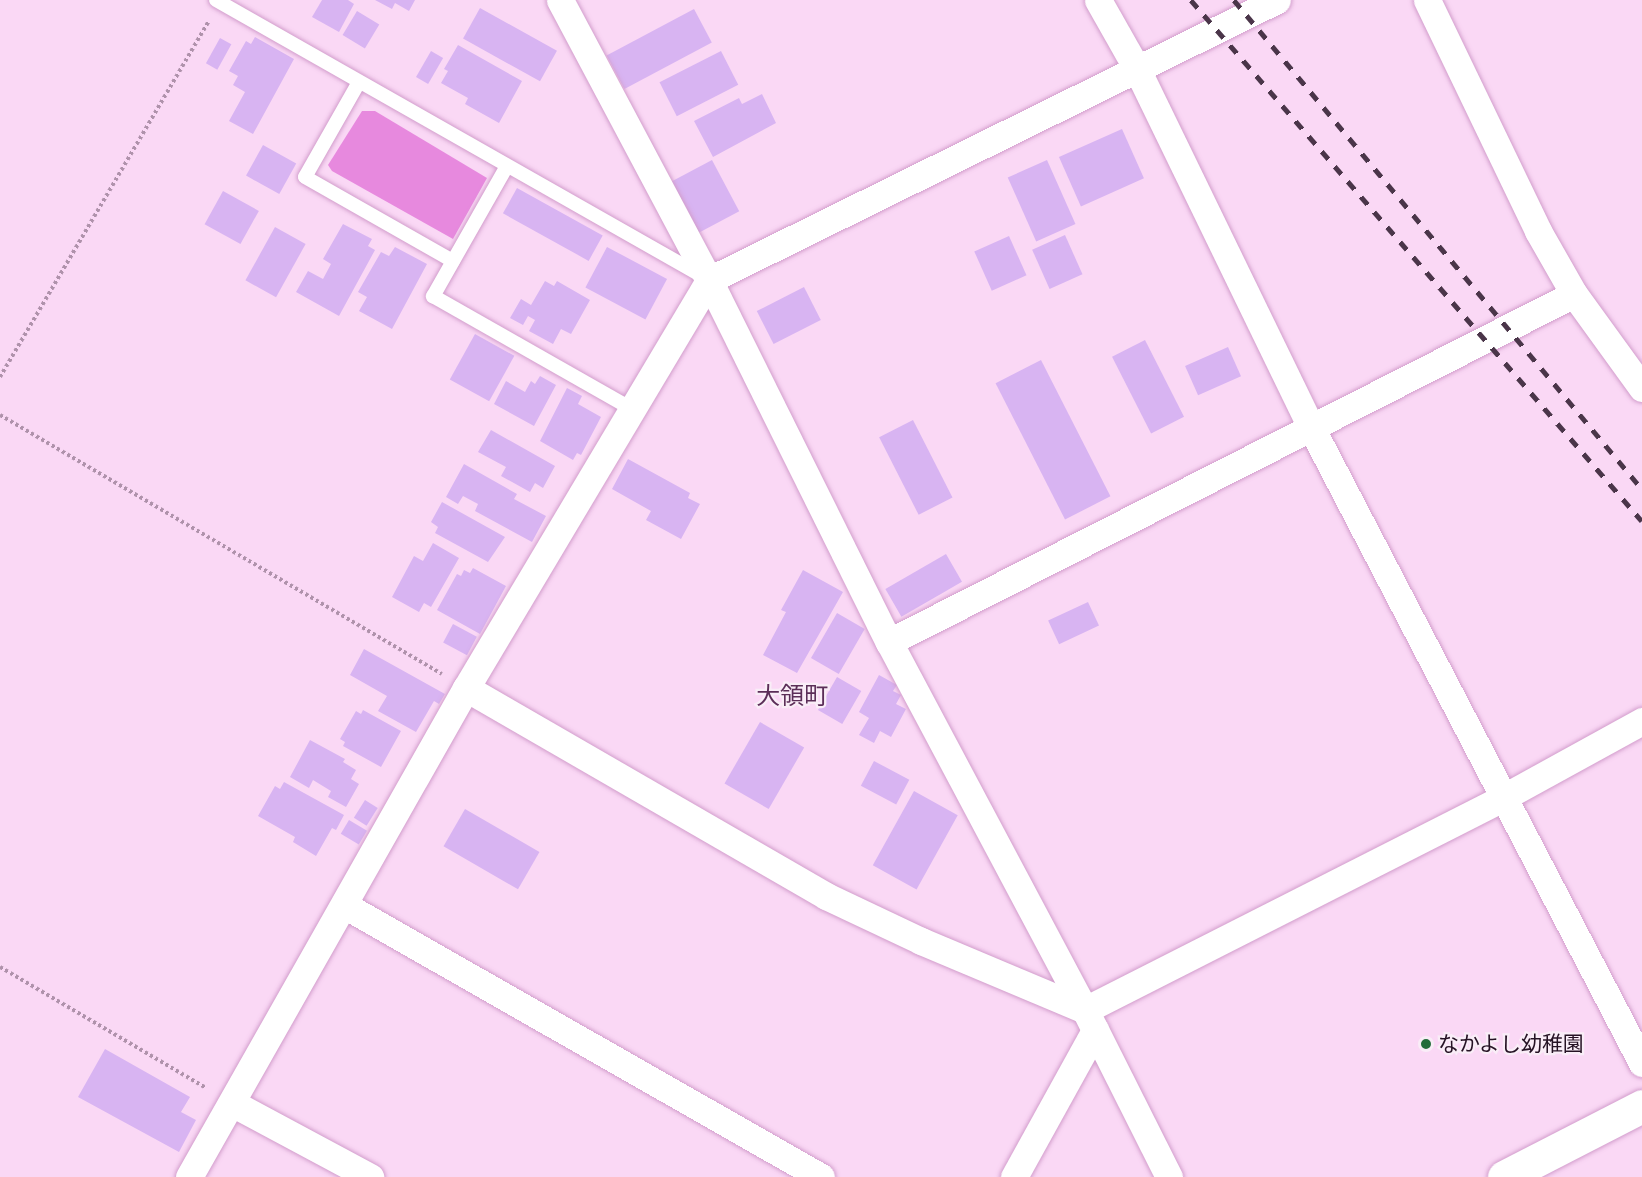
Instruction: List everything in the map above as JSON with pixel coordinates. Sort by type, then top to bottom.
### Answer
[{"type":"street","points":[[560,0],[709,280],[889,642],[1090,1020],[1169,1177]]},
{"type":"street","points":[[1098,0],[1137,69],[1311,427],[1642,1063]]},
{"type":"street","points":[[189,1177],[466,688],[709,280],[1277,0]]},
{"type":"street","points":[[1427,0],[1538,231],[1574,294],[1642,388]]},
{"type":"street","points":[[889,642],[1574,294]]},
{"type":"street","points":[[466,688],[826,896],[1090,1020]]},
{"type":"street","points":[[1014,1177],[1090,1020],[1642,721]]},
{"type":"street","points":[[344,905],[821,1177]]},
{"type":"street","points":[[232,1103],[370,1177]]},
{"type":"street","points":[[1504,1177],[1642,1106]]},
{"type":"lane","points":[[218,1],[709,280]]},
{"type":"lane","points":[[359,82],[305,177],[453,261]]},
{"type":"lane","points":[[507,166],[433,297],[632,409]]},
{"type":"path","points":[[0,378],[218,1]]},
{"type":"path","points":[[0,415],[466,688]]},
{"type":"path","points":[[0,967],[232,1103]]},
{"type":"shaded area","points":[[362,111],[375,111],[487,178],[453,239],[332,171],[328,165]]},
{"type":"building","points":[[322,0],[348,0],[354,4],[339,32],[312,17]]},
{"type":"building","points":[[375,0],[415,0],[409,11],[395,3],[392,9]]},
{"type":"building","points":[[480,8],[557,51],[540,81],[463,39]]},
{"type":"building","points":[[694,9],[712,43],[624,89],[607,55]]},
{"type":"building","points":[[357,11],[379,24],[365,48],[343,35]]},
{"type":"building","points":[[255,37],[294,59],[253,134],[229,121],[245,92],[233,85],[238,76],[229,71],[246,41],[251,44]]},
{"type":"building","points":[[220,38],[231,44],[217,70],[206,63]]},
{"type":"building","points":[[458,45],[522,81],[499,123],[465,104],[468,98],[441,83],[448,71],[444,69]]},
{"type":"building","points":[[431,51],[443,58],[428,84],[416,77]]},
{"type":"building","points":[[721,51],[738,85],[677,116],[660,82]]},
{"type":"building","points":[[762,94],[776,123],[713,157],[694,121],[739,98],[742,104]]},
{"type":"building","points":[[1122,129],[1144,178],[1081,206],[1059,157]]},
{"type":"building","points":[[263,145],[296,163],[279,194],[246,176]]},
{"type":"building","points":[[712,160],[739,211],[696,234],[669,183]]},
{"type":"building","points":[[1047,160],[1075,224],[1036,241],[1008,177]]},
{"type":"building","points":[[517,188],[603,236],[589,261],[503,213]]},
{"type":"building","points":[[223,191],[259,211],[240,244],[205,224]]},
{"type":"building","points":[[343,224],[372,239],[368,246],[375,250],[339,316],[296,292],[308,271],[323,279],[331,264],[323,259]]},
{"type":"building","points":[[275,227],[306,244],[276,297],[245,280]]},
{"type":"building","points":[[1065,235],[1082,274],[1050,289],[1032,250]]},
{"type":"building","points":[[1009,236],[1026,275],[992,291],[974,251]]},
{"type":"building","points":[[395,247],[427,264],[392,329],[359,311],[367,297],[358,292],[381,252],[389,256]]},
{"type":"building","points":[[607,247],[667,279],[645,320],[585,288]]},
{"type":"building","points":[[545,281],[554,286],[557,281],[590,300],[571,334],[561,329],[553,344],[529,331],[535,320],[528,316],[523,325],[510,318],[521,299],[531,305]]},
{"type":"building","points":[[804,287],[821,320],[774,344],[757,311]]},
{"type":"building","points":[[475,334],[514,356],[489,401],[450,379]]},
{"type":"building","points":[[1145,340],[1184,417],[1151,433],[1112,357]]},
{"type":"building","points":[[1228,347],[1241,376],[1198,395],[1185,366]]},
{"type":"building","points":[[1041,360],[1110,496],[1065,519],[996,383]]},
{"type":"building","points":[[540,376],[556,385],[534,426],[494,404],[506,381],[525,392],[531,381],[535,384]]},
{"type":"building","points":[[567,388],[582,396],[578,404],[601,417],[581,455],[577,453],[573,460],[540,441]]},
{"type":"building","points":[[913,420],[952,498],[919,515],[879,437]]},
{"type":"building","points":[[491,430],[555,466],[543,488],[535,483],[530,492],[501,476],[506,467],[478,452]]},
{"type":"building","points":[[628,459],[690,493],[688,498],[700,504],[681,539],[646,520],[651,511],[612,489]]},
{"type":"building","points":[[464,464],[517,494],[514,499],[546,516],[532,542],[475,511],[478,504],[463,496],[458,504],[446,497]]},
{"type":"building","points":[[442,502],[505,537],[488,562],[435,533],[438,527],[431,522]]},
{"type":"building","points":[[433,543],[459,558],[431,607],[424,603],[419,612],[392,597],[414,556],[423,561]]},
{"type":"building","points":[[946,554],[962,582],[901,617],[885,589]]},
{"type":"building","points":[[473,568],[506,586],[480,634],[437,610],[457,574],[461,576],[464,570],[470,573]]},
{"type":"building","points":[[803,570],[843,592],[797,673],[763,655],[786,612],[781,610]]},
{"type":"building","points":[[1088,602],[1099,626],[1059,644],[1048,621]]},
{"type":"building","points":[[837,613],[865,629],[839,674],[811,658]]},
{"type":"building","points":[[453,624],[477,637],[467,655],[443,643]]},
{"type":"building","points":[[364,649],[445,694],[439,704],[434,701],[416,732],[378,711],[387,696],[350,675]]},
{"type":"building","points":[[879,675],[897,685],[893,691],[901,695],[896,704],[906,709],[891,737],[880,731],[874,743],[859,735],[869,718],[859,712]]},
{"type":"building","points":[[837,677],[861,691],[842,724],[818,710]]},
{"type":"building","points":[[363,710],[401,731],[381,767],[343,746],[345,742],[340,739],[356,711],[361,714]]},
{"type":"building","points":[[760,722],[804,748],[769,809],[724,783]]},
{"type":"building","points":[[310,740],[345,759],[343,762],[356,770],[351,779],[359,784],[346,807],[328,797],[331,791],[313,780],[309,788],[290,777]]},
{"type":"building","points":[[874,761],[909,780],[896,805],[861,786]]},
{"type":"building","points":[[284,782],[344,815],[336,830],[332,828],[316,856],[293,842],[295,837],[258,816],[275,786],[280,789]]},
{"type":"building","points":[[914,791],[958,815],[917,890],[873,865]]},
{"type":"building","points":[[365,800],[378,808],[367,826],[354,818]]},
{"type":"building","points":[[465,809],[539,852],[518,889],[444,846]]},
{"type":"building","points":[[349,820],[367,831],[359,845],[341,834]]},
{"type":"building","points":[[105,1049],[190,1097],[181,1112],[196,1120],[179,1152],[78,1097]]},
{"type":"railway","points":[[1191,0],[1642,521]]},
{"type":"railway","points":[[1234,0],[1642,489]]},
{"type":"place","name":"なかよし幼稚園","points":[[1426,1044]]},
{"type":"district","name":"大領町","points":[[792,696]]}]
